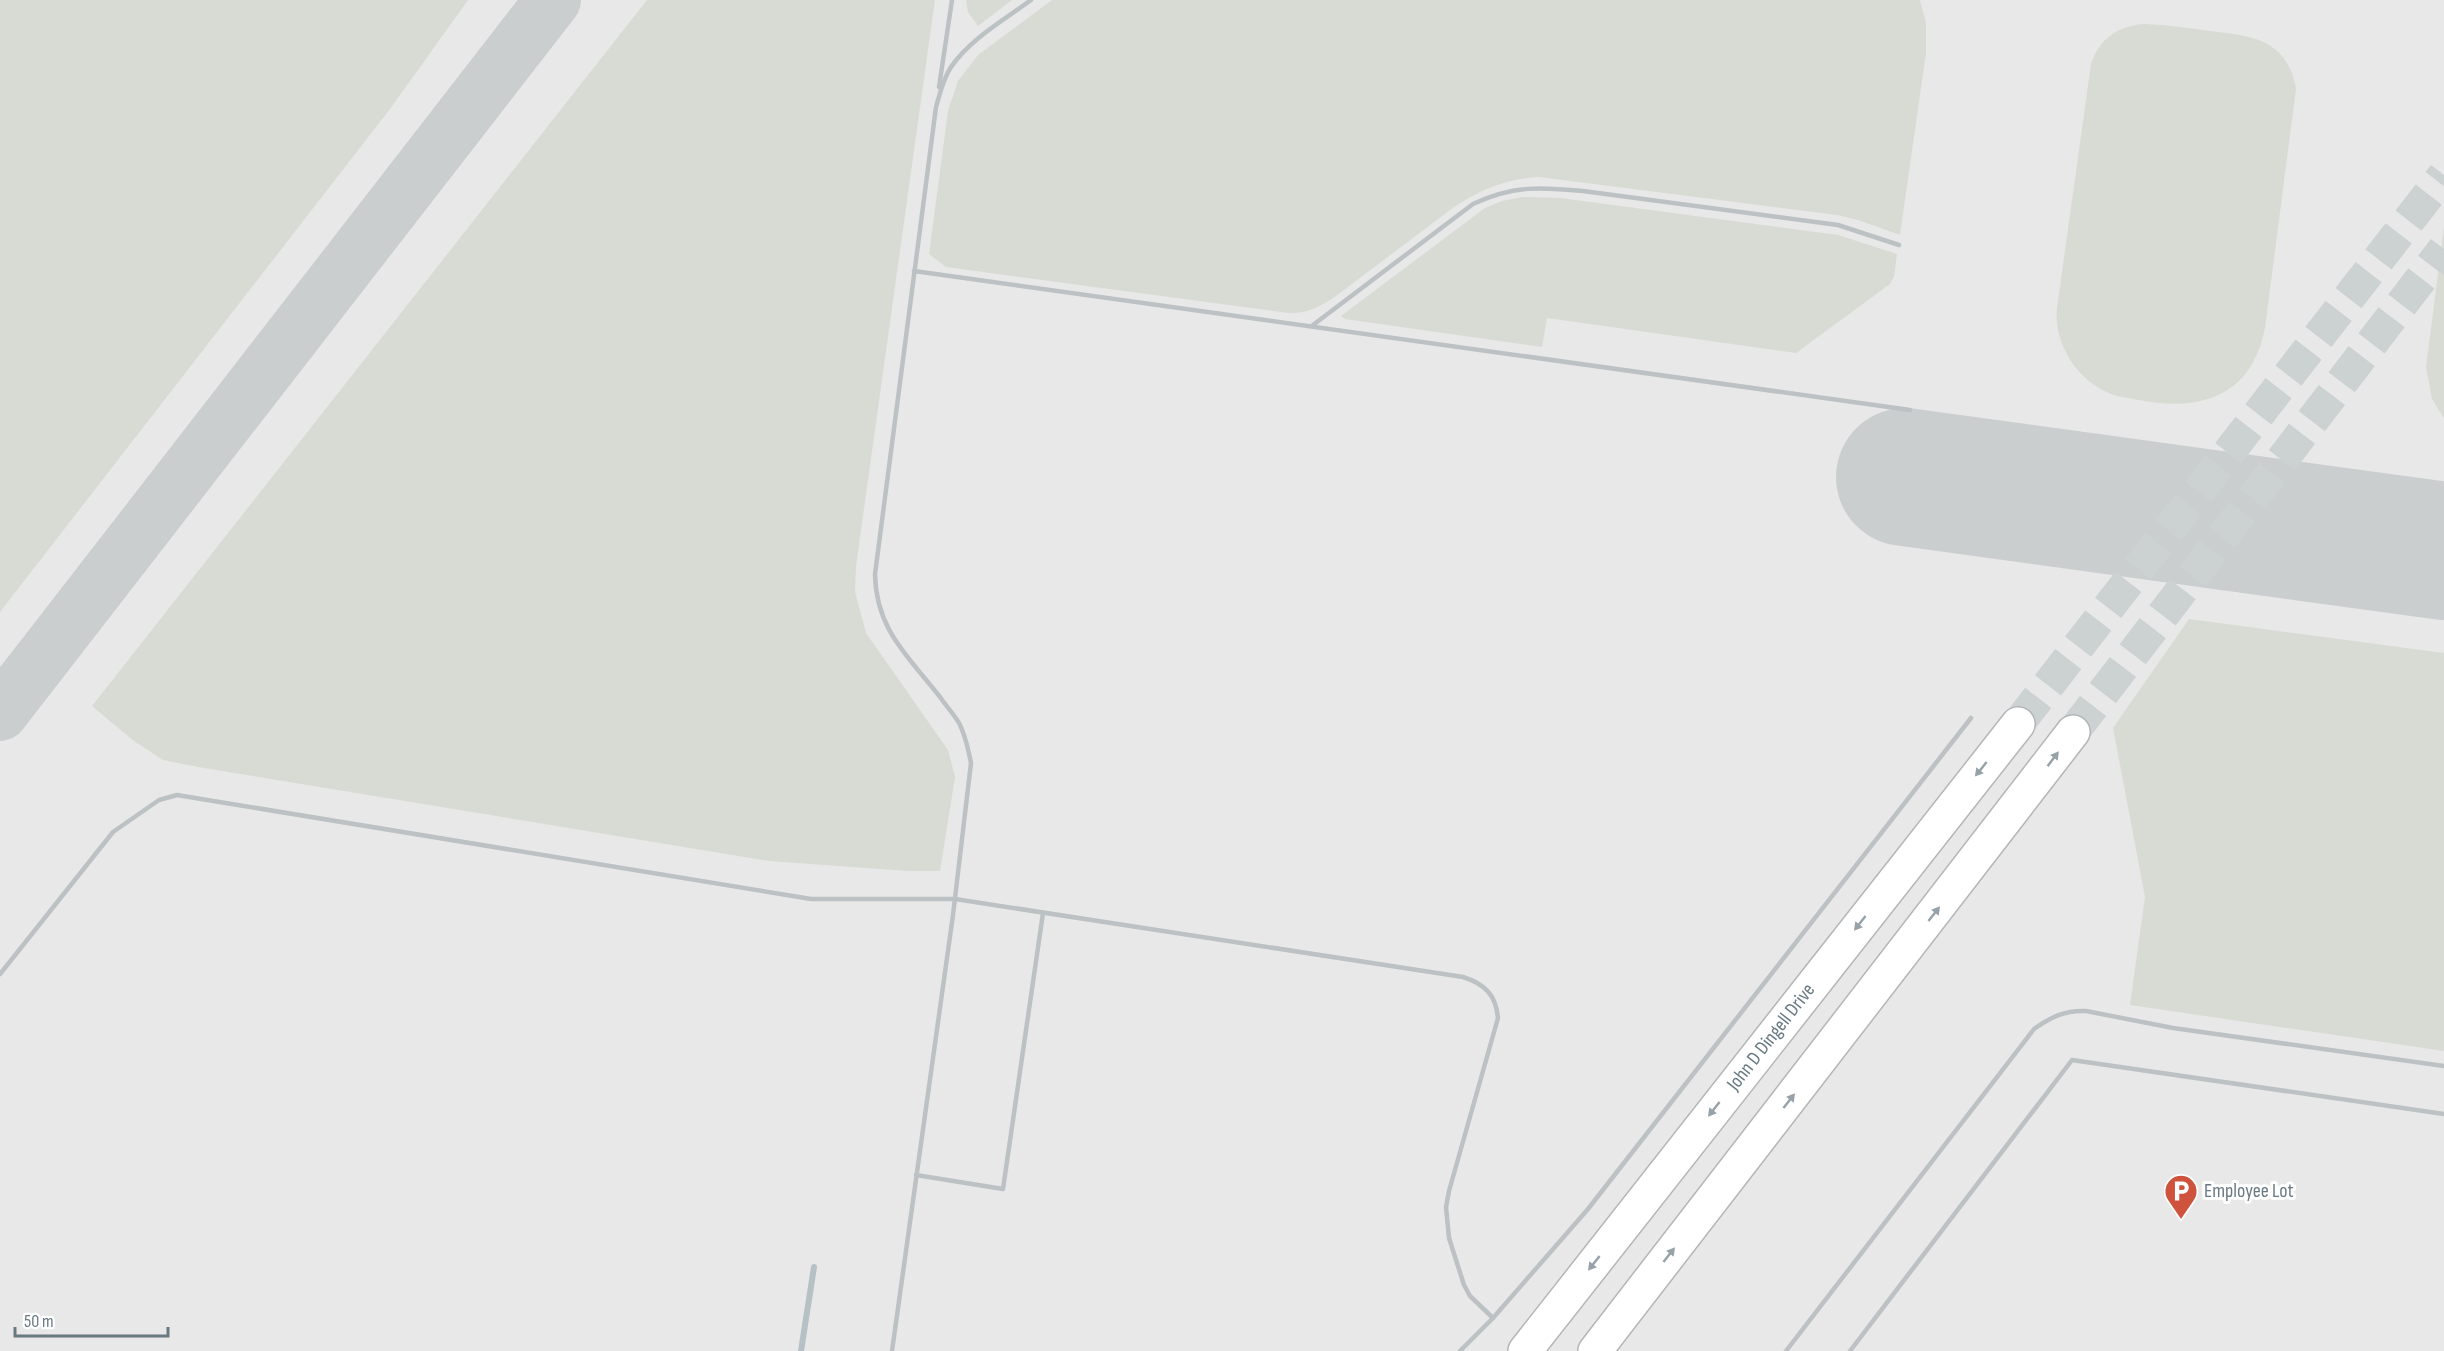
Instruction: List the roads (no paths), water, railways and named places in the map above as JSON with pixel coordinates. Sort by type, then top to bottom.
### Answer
[{"type":"highway","name":"John D Dingell Drive","points":[[1525,1351],[2018,724]]},
{"type":"highway","points":[[1595,1351],[2073,732]]},
{"type":"lane","points":[[892,1351],[955,899],[971,763],[966,739],[958,720],[890,633],[880,614],[875,594],[875,574],[914,271],[952,0]]},
{"type":"lane","points":[[936,107],[942,85],[951,67],[965,51],[1030,0]]},
{"type":"lane","points":[[1313,325],[1473,204],[1494,194],[1520,188],[1547,187],[1583,191],[1838,225],[1899,245]]},
{"type":"lane","points":[[914,271],[1910,410]]},
{"type":"lane","points":[[1460,1351],[1493,1318],[1588,1209],[1971,718]]},
{"type":"lane","points":[[0,974],[78,873],[113,832],[159,800],[177,795],[811,899],[955,899],[1463,977],[1477,982],[1491,993],[1497,1005],[1498,1018],[1446,1207],[1449,1238],[1464,1285],[1470,1296],[1493,1318]]},
{"type":"lane","points":[[916,1175],[1002,1189],[1043,913]]},
{"type":"lane","points":[[1786,1351],[2034,1029],[2049,1018],[2071,1010],[2086,1011],[2173,1028],[2444,1066]]},
{"type":"lane","points":[[1850,1351],[2072,1059],[2444,1114]]},
{"type":"waterway","points":[[801,1351],[814,1267]]},
{"type":"tunnel","points":[[2018,724],[2444,175]]},
{"type":"tunnel","points":[[2073,732],[2444,249]]},
{"type":"place","name":"Employee Lot","points":[[2181,1220]]}]
